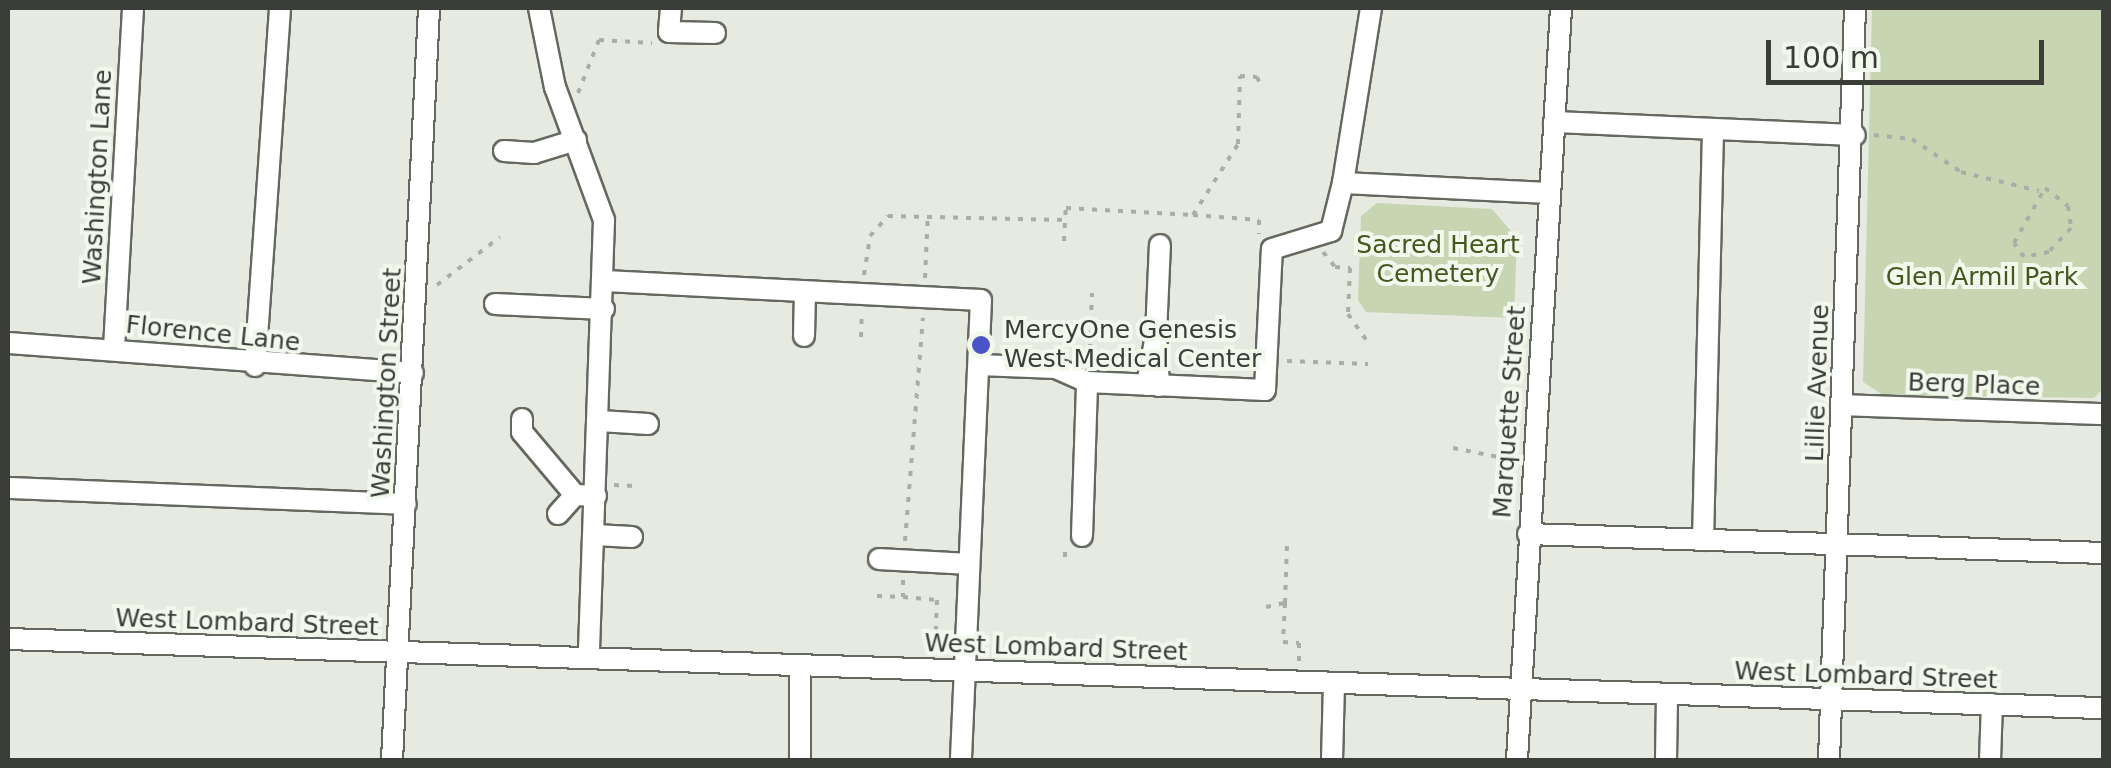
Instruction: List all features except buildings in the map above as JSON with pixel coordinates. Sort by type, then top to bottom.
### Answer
[{"type":"street","name":"Washington Lane","points":[[114,348],[133,8]]},
{"type":"street","points":[[256,366],[280,8]]},
{"type":"street","name":"Washington Street","points":[[392,760],[414,374],[429,8]]},
{"type":"street","points":[[539,8],[567,118],[604,220],[605,281],[589,658]]},
{"type":"street","points":[[670,8],[670,32],[714,33]]},
{"type":"street","points":[[979,365],[1056,368],[1087,382],[1265,390],[1272,248],[1332,232],[1371,8]]},
{"type":"street","name":"Marquette Street","points":[[1517,760],[1561,8]]},
{"type":"street","name":"Lillie Avenue","points":[[1829,760],[1854,135],[1855,8]]},
{"type":"street","points":[[1554,122],[1854,135]]},
{"type":"street","points":[[1704,540],[1713,129]]},
{"type":"street","points":[[504,151],[534,153],[576,140]]},
{"type":"street","points":[[1343,182],[1549,194]]},
{"type":"street","points":[[1153,385],[1160,245]]},
{"type":"street","points":[[605,281],[981,300],[961,760]]},
{"type":"street","points":[[804,293],[804,336]]},
{"type":"street","points":[[495,304],[604,309]]},
{"type":"street","name":"Florence Lane","points":[[8,343],[114,348],[256,366],[414,374]]},
{"type":"street","points":[[1082,536],[1087,382]]},
{"type":"street","name":"Berg Place","points":[[1842,405],[2104,414]]},
{"type":"street","points":[[522,419],[522,432],[574,494],[596,496]]},
{"type":"street","points":[[600,421],[648,424]]},
{"type":"street","points":[[8,488],[406,504]]},
{"type":"street","points":[[558,514],[574,494]]},
{"type":"street","points":[[594,534],[632,536]]},
{"type":"street","points":[[1528,534],[2104,553]]},
{"type":"street","points":[[879,559],[969,564]]},
{"type":"street","name":"West Lombard Street","points":[[8,639],[2104,708]]},
{"type":"street","points":[[800,665],[800,760]]},
{"type":"street","points":[[1332,760],[1334,683]]},
{"type":"street","points":[[1666,760],[1668,696]]},
{"type":"street","points":[[1990,760],[1992,704]]},
{"type":"path","points":[[567,118],[599,40],[669,44],[670,32]]},
{"type":"path","points":[[1064,241],[1066,208],[1193,216],[1238,144],[1240,76],[1258,77],[1261,86]]},
{"type":"path","points":[[1854,135],[1912,139],[1960,172],[2038,191],[2053,190],[2068,206],[2071,228],[2049,252],[2024,257],[2014,243],[2038,191]]},
{"type":"path","points":[[861,337],[862,296],[876,225],[903,212],[1065,220]]},
{"type":"path","points":[[902,597],[928,213]]},
{"type":"path","points":[[1259,235],[1270,236]]},
{"type":"path","points":[[437,285],[500,237]]},
{"type":"path","points":[[1313,240],[1336,268],[1350,268],[1348,314],[1368,343]]},
{"type":"path","points":[[1453,448],[1514,460]]},
{"type":"path","points":[[1287,542],[1283,642],[1299,642],[1299,663]]},
{"type":"path","points":[[876,596],[937,600],[934,653]]},
{"type":"path","points":[[1266,607],[1285,603]]},
{"type":"green space","name":"Glen Armil Park","points":[[1872,8],[2103,8],[2104,388],[2094,398],[1883,395],[1863,382]]},
{"type":"green space","name":"Sacred Heart Cemetery","points":[[1377,203],[1492,209],[1517,238],[1514,318],[1366,312],[1358,300],[1361,216]]},
{"type":"place","name":"MercyOne Genesis West Medical Center","points":[[981,345]]}]
